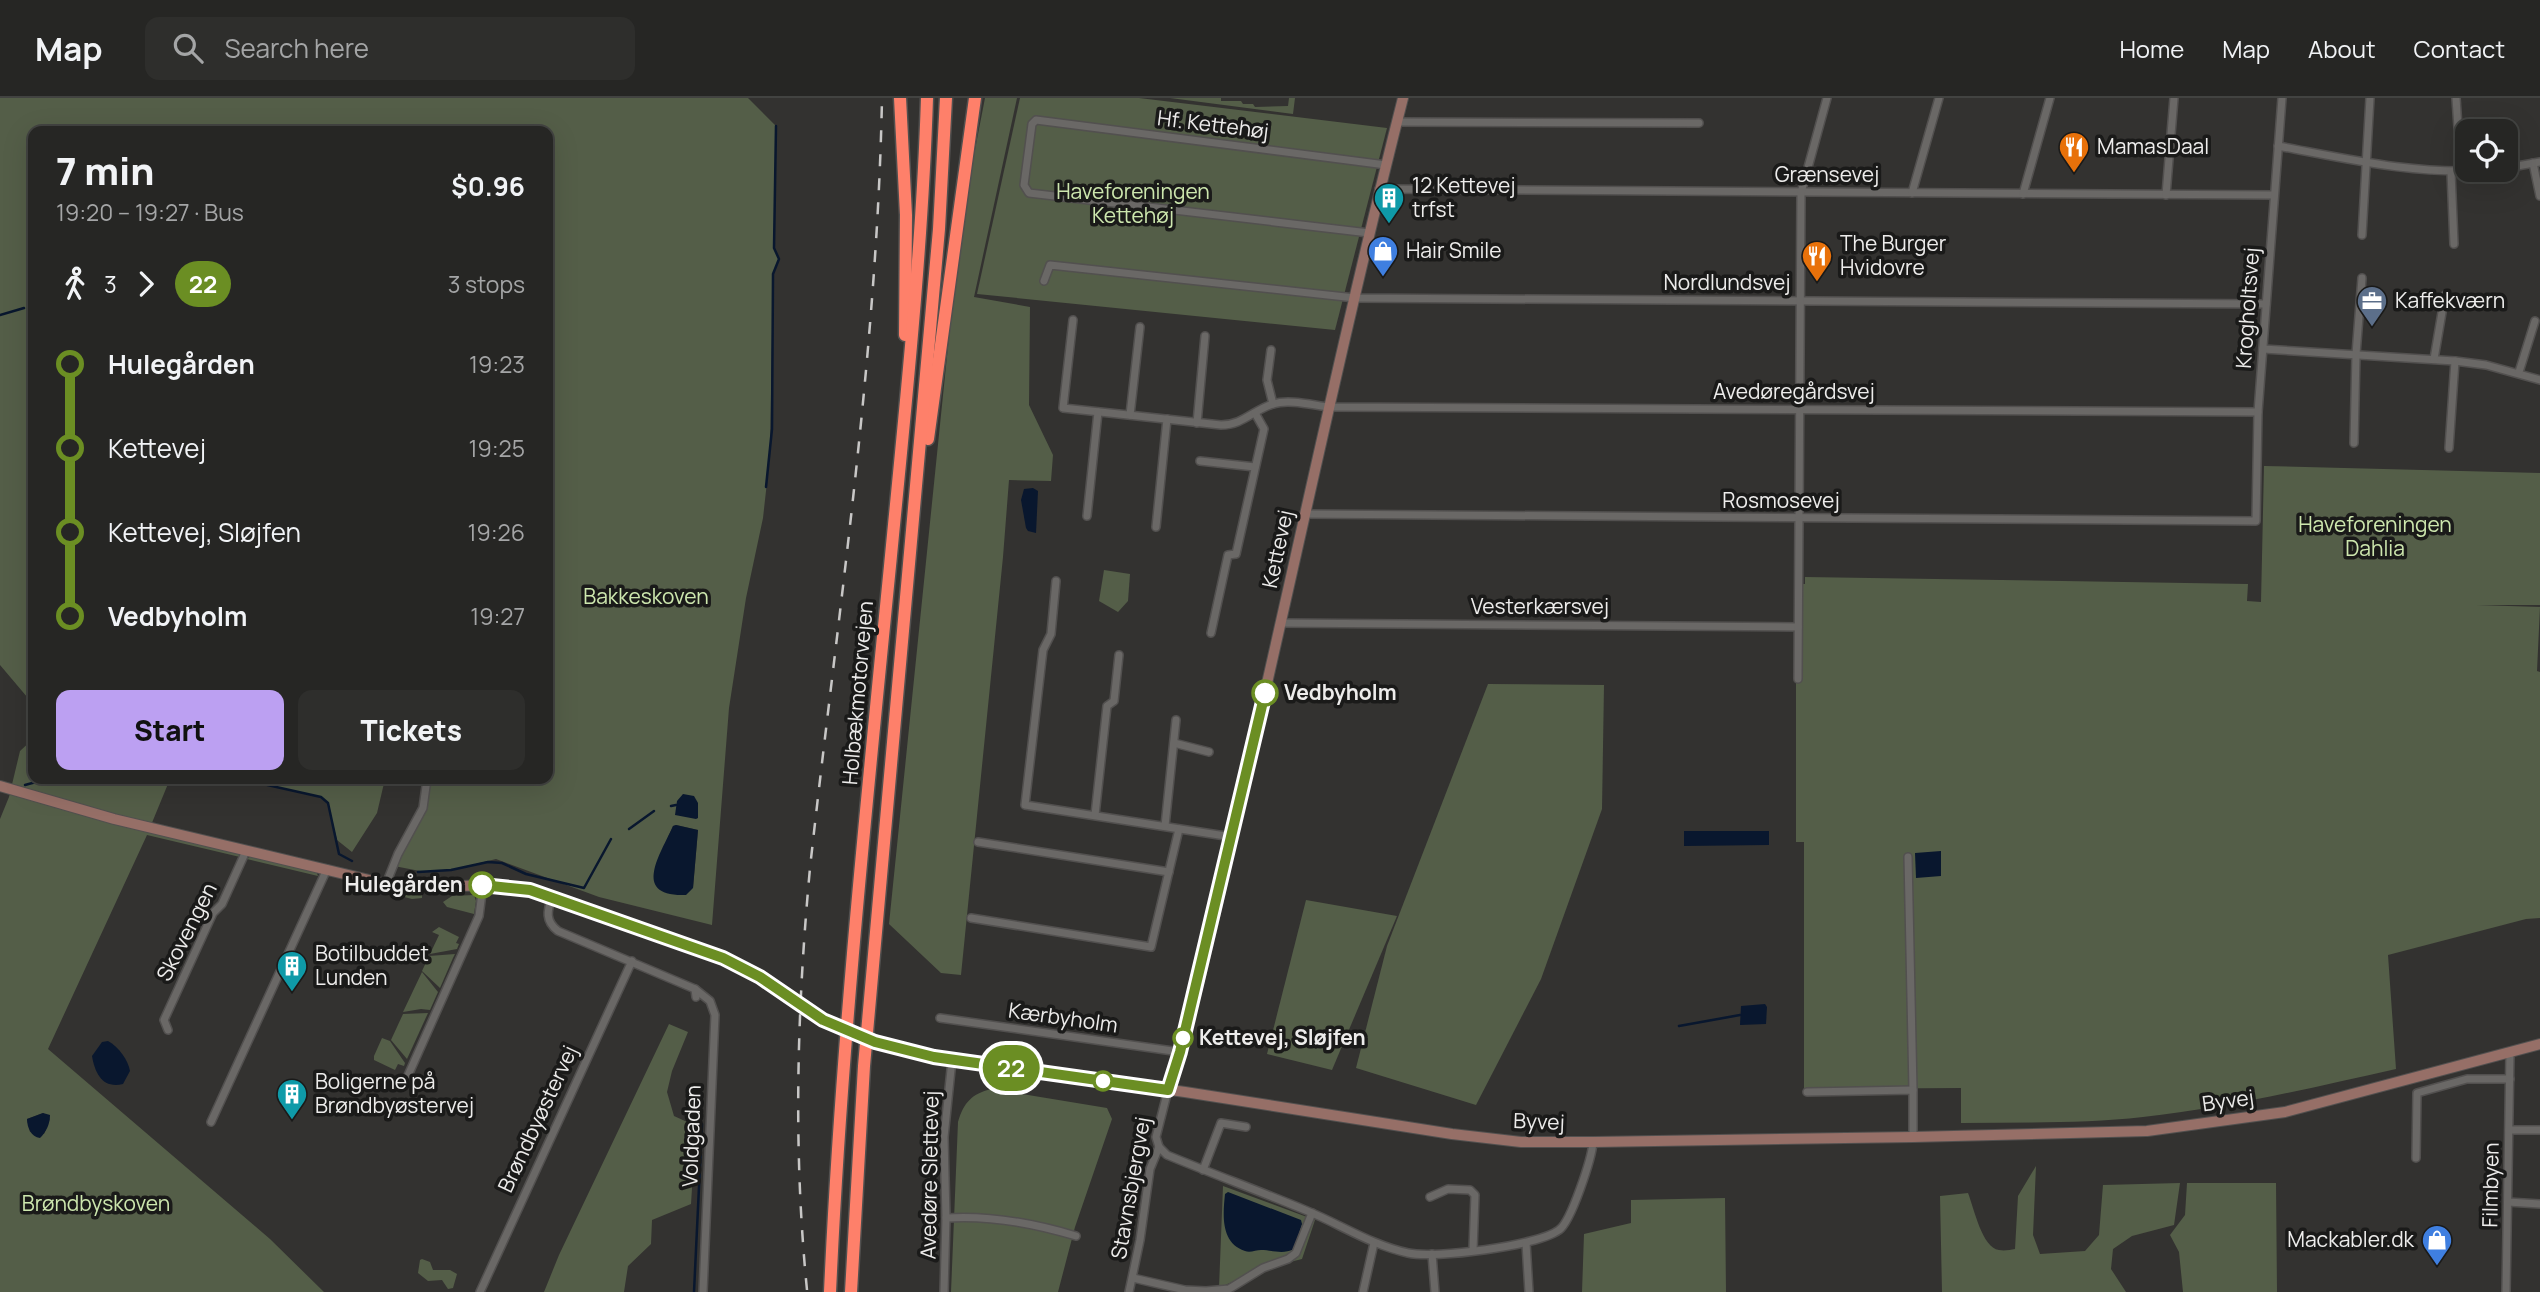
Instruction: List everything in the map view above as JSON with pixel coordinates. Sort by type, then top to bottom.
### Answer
[{"type":"highway","points":[[900,98],[906,215],[904,311],[908,386]]},
{"type":"highway","name":"Holbækmotorvejen","points":[[830,1292],[835,1189],[859,891],[908,386],[922,215],[928,98]]},
{"type":"highway","name":"Holbækmotorvejen","points":[[851,1292],[864,1066],[939,229],[946,98]]},
{"type":"highway","points":[[916,490],[930,434],[949,276],[975,98]]},
{"type":"street","name":"Kettevej","points":[[1168,1090],[1180,1052],[1232,837],[1369,233],[1403,98]]},
{"type":"street","points":[[1798,679],[1801,192],[1827,98]]},
{"type":"street","points":[[1912,193],[1939,98]]},
{"type":"street","points":[[2023,194],[2050,98]]},
{"type":"street","points":[[2166,195],[2174,98]]},
{"type":"street","name":"Krogholtsvej","points":[[2256,521],[2258,412],[2282,98]]},
{"type":"street","points":[[2362,235],[2370,98]]},
{"type":"street","points":[[2456,98],[2457,119]]},
{"type":"street","name":"Hf. Kettehøj","points":[[1369,233],[1029,193],[1024,185],[1032,124],[1036,120],[1386,164]]},
{"type":"street","points":[[1397,122],[1699,123]]},
{"type":"street","points":[[2278,146],[2413,170],[2455,172]]},
{"type":"street","points":[[2518,166],[2536,163],[2540,196]]},
{"type":"street","points":[[2451,172],[2454,244]]},
{"type":"street","name":"Grænsevej","points":[[1380,189],[2274,195]]},
{"type":"street","points":[[1044,281],[1050,265],[1356,298]]},
{"type":"street","points":[[2354,443],[2356,354],[2362,278]]},
{"type":"street","points":[[2434,359],[2445,295]]},
{"type":"street","name":"Nordlundsvej","points":[[1356,298],[2266,304]]},
{"type":"street","points":[[1073,320],[1063,408],[1197,423],[1239,423],[1273,404],[1267,380],[1270,350]]},
{"type":"street","points":[[2519,372],[2535,321]]},
{"type":"street","points":[[1130,415],[1140,327]]},
{"type":"street","points":[[1197,423],[1205,336]]},
{"type":"street","points":[[2263,349],[2455,361],[2519,372],[2540,380]]},
{"type":"street","points":[[2449,448],[2455,361]]},
{"type":"street","name":"Avedøregårdsvej","points":[[1273,404],[1329,407],[2258,412]]},
{"type":"street","points":[[1087,516],[1098,412]]},
{"type":"street","points":[[1211,634],[1227,555],[1236,554],[1264,429],[1255,413]]},
{"type":"street","points":[[1156,527],[1167,419]]},
{"type":"street","points":[[1200,461],[1255,467]]},
{"type":"street","name":"Rosmosevej","points":[[1305,514],[2256,521]]},
{"type":"street","points":[[1056,581],[1051,634],[1043,650],[1025,805],[1232,837]]},
{"type":"street","name":"Vesterkærsvej","points":[[1281,623],[1798,627]]},
{"type":"street","points":[[1095,815],[1107,706],[1114,701],[1119,655]]},
{"type":"street","points":[[1165,826],[1176,720]]},
{"type":"street","points":[[1174,743],[1209,752]]},
{"type":"street","points":[[386,884],[398,854],[423,808],[426,784]]},
{"type":"street","points":[[0,786],[114,819],[386,884],[421,887],[483,885],[530,890],[723,958],[760,977],[823,1020],[849,1033],[902,1050],[952,1060],[1168,1090]]},
{"type":"street","points":[[971,918],[1151,947],[1179,829]]},
{"type":"street","points":[[978,842],[1169,872]]},
{"type":"street","name":"Skovengen","points":[[168,1030],[164,1020],[213,913],[222,904],[246,851]]},
{"type":"street","points":[[1908,857],[1913,1137]]},
{"type":"street","points":[[211,1122],[327,869]]},
{"type":"street","points":[[406,1080],[479,916],[483,885]]},
{"type":"street","points":[[552,897],[547,915],[553,927],[632,961]]},
{"type":"street","name":"Voldgaden","points":[[632,961],[710,1001],[715,1015],[703,1292]]},
{"type":"street","name":"Brøndbyøstervej","points":[[480,1292],[632,961]]},
{"type":"street","name":"Kærbyholm","points":[[940,1018],[1180,1052]]},
{"type":"street","name":"Byvej","points":[[1168,1090],[1452,1134],[1521,1142],[2147,1131],[2285,1112],[2540,1044]]},
{"type":"street","name":"Filmbyen","points":[[2507,1292],[2510,1052]]},
{"type":"street","name":"Avedøre Slettevej","points":[[944,1292],[944,1138],[952,1060]]},
{"type":"street","points":[[2416,1158],[2417,1093],[2467,1079],[2510,1079]]},
{"type":"street","name":"Stavnsbjergvej","points":[[1129,1292],[1149,1174],[1159,1147],[1156,1137],[1168,1090]]},
{"type":"street","points":[[1807,1092],[1913,1090]]},
{"type":"street","points":[[1203,1170],[1221,1123],[1246,1127]]},
{"type":"street","points":[[2509,1130],[2540,1130]]},
{"type":"street","points":[[1159,1147],[1167,1155],[1312,1213],[1374,1242],[1408,1253],[1433,1254],[1526,1243],[1560,1230],[1591,1158],[1593,1142]]},
{"type":"street","points":[[1430,1197],[1448,1189],[1470,1190],[1475,1195],[1473,1250]]},
{"type":"street","points":[[2508,1202],[2540,1204]]},
{"type":"street","points":[[1133,1278],[1185,1290],[1229,1289],[1263,1268],[1288,1259],[1296,1253],[1312,1213]]},
{"type":"street","points":[[946,1218],[976,1216],[1007,1220],[1076,1236]]},
{"type":"street","points":[[1363,1292],[1374,1242]]},
{"type":"street","points":[[1526,1243],[1529,1292]]},
{"type":"street","points":[[1433,1254],[1435,1292]]},
{"type":"green space","name":"Bakkeskoven","points":[[0,98],[748,98],[776,126],[774,248],[779,259],[773,274],[770,455],[763,518],[746,598],[729,708],[712,925],[599,897],[496,859],[451,870],[425,872],[394,866],[417,827],[430,784],[553,784],[553,126],[28,126],[28,698],[0,665]],"holes":[[[676,825],[698,830],[693,888],[668,837]]]},
{"type":"green space","points":[[985,98],[1017,98],[974,297],[1030,307],[1029,405],[1053,455],[1051,481],[1009,480],[961,975],[941,973],[889,924],[951,317],[972,165]]},
{"type":"green space","name":"Haveforeningen Kettehøj","points":[[1020,98],[1139,98],[1387,128],[1335,330],[977,294]]},
{"type":"green space","points":[[1170,98],[1221,98],[1221,101],[1241,101],[1255,107],[1288,106],[1289,98],[1295,98],[1293,114]]},
{"type":"green space","name":"Haveforeningen Dahlia","points":[[2264,466],[2540,473],[2540,605],[2477,605],[2540,607],[2537,671],[2540,672],[2540,918],[2526,919],[2388,955],[2396,1069],[2207,1108],[2143,1117],[2075,1122],[1961,1123],[1961,1088],[1804,1089],[1804,842],[1796,842],[1796,584],[1805,584],[1805,577],[2248,584],[2247,601],[2261,602]]},
{"type":"green space","points":[[1104,570],[1130,574],[1128,601],[1118,612],[1099,601]]},
{"type":"green space","points":[[1488,684],[1604,685],[1602,809],[1541,979],[1476,1105],[1356,1068],[1387,946]]},
{"type":"green space","name":"Brøndbyskoven","points":[[28,744],[28,784],[168,784],[149,830],[238,852],[240,857],[147,835],[48,1049],[270,1239],[324,1292],[0,1292],[0,819],[9,797],[20,751]],"holes":[[[43,1113],[50,1119],[44,1134],[30,1132],[27,1119]]]},
{"type":"green space","points":[[263,784],[384,784],[377,813],[352,852],[337,840],[328,803],[321,797]]},
{"type":"green space","points":[[251,856],[316,871],[318,876],[247,859]]},
{"type":"green space","points":[[375,886],[422,895],[422,898],[412,899],[373,889]]},
{"type":"green space","points":[[474,895],[474,914],[447,907],[443,902],[452,896]]},
{"type":"green space","points":[[1306,900],[1397,916],[1332,1070],[1267,1054]]},
{"type":"green space","points":[[439,927],[459,937],[456,943],[459,944],[457,949],[430,954],[439,935],[432,932]]},
{"type":"green space","points":[[455,954],[440,988],[422,971],[429,956]]},
{"type":"green space","points":[[422,972],[438,992],[430,1010],[403,1012]]},
{"type":"green space","points":[[428,1013],[407,1059],[391,1040],[403,1014]]},
{"type":"green space","points":[[669,1024],[688,1032],[672,1071],[667,1092],[674,1116],[696,1126],[691,1204],[652,1220],[651,1244],[628,1266],[624,1292],[544,1292],[559,1255]]},
{"type":"green space","points":[[382,1038],[390,1041],[405,1063],[404,1066],[398,1064],[395,1070],[374,1060]]},
{"type":"green space","points":[[991,1089],[1107,1108],[1112,1119],[1075,1227],[1058,1292],[951,1292],[958,1122],[970,1100]]},
{"type":"green space","points":[[2036,1166],[2033,1235],[2040,1254],[2085,1251],[2099,1235],[2103,1185],[2180,1183],[2174,1225],[2132,1236],[2113,1249],[2111,1269],[2126,1292],[1942,1292],[1940,1196],[1968,1193],[1983,1235],[1993,1248],[2015,1249],[2018,1196]]},
{"type":"green space","points":[[2187,1183],[2276,1183],[2277,1292],[2183,1292],[2179,1252],[2170,1235],[2185,1215]]},
{"type":"green space","points":[[1223,1186],[1315,1220],[1302,1259],[1290,1262],[1283,1258],[1219,1288]]},
{"type":"green space","points":[[1725,1198],[1726,1292],[1582,1292],[1584,1234],[1631,1223],[1631,1200]]},
{"type":"green space","points":[[422,1259],[430,1262],[433,1270],[450,1270],[457,1274],[453,1288],[448,1289],[442,1280],[428,1281],[418,1273]]},
{"type":"water","points":[[1033,488],[1038,491],[1036,533],[1026,528],[1021,500],[1024,489]]},
{"type":"water","points":[[683,794],[694,796],[698,803],[698,818],[675,815],[677,801]]},
{"type":"water","points":[[673,826],[698,830],[693,888],[686,895],[669,894],[659,889],[654,882],[657,861]]},
{"type":"water","points":[[1684,831],[1769,831],[1769,845],[1684,846]]},
{"type":"water","points":[[1941,851],[1941,876],[1916,878],[1915,853]]},
{"type":"water","points":[[1765,1004],[1766,1024],[1740,1025],[1741,1006]]},
{"type":"water","points":[[108,1041],[119,1050],[129,1067],[130,1071],[123,1084],[105,1082],[95,1069],[92,1056],[102,1042]]},
{"type":"water","points":[[43,1113],[50,1115],[50,1118],[40,1138],[30,1131],[27,1119]]},
{"type":"water","points":[[1228,1192],[1301,1220],[1294,1249],[1281,1252],[1249,1252],[1231,1242],[1224,1219],[1225,1194]]},
{"type":"waterway","points":[[766,487],[772,429],[773,274],[779,259],[774,248],[776,126]]},
{"type":"waterway","points":[[0,315],[24,308]]},
{"type":"waterway","points":[[263,784],[321,797],[328,803],[339,854],[352,861]]},
{"type":"waterway","points":[[671,806],[676,805]]},
{"type":"waterway","points":[[629,829],[654,811]]},
{"type":"waterway","points":[[418,872],[451,870],[488,862],[502,863],[526,874],[584,888],[611,839]]},
{"type":"waterway","points":[[1679,1026],[1740,1015]]},
{"type":"waterway","points":[[694,1292],[702,1124]]},
{"type":"railway","points":[[807,1290],[798,1132],[802,974],[810,868],[855,484],[873,291],[882,98]]},
{"type":"bus line","name":"22","points":[[482,885],[530,890],[723,958],[760,977],[823,1020],[875,1042],[934,1057],[1168,1090],[1180,1052],[1265,693]]},
{"type":"place","name":"MamasDaal","points":[[2074,174]]},
{"type":"place","name":"12 Kettevej trfst","points":[[1389,225]]},
{"type":"place","name":"Hair Smile","points":[[1383,278]]},
{"type":"place","name":"The Burger Hvidovre","points":[[1817,283]]},
{"type":"place","name":"Kaffekværn","points":[[2372,328]]},
{"type":"place","name":"Vedbyholm","points":[[1265,693]]},
{"type":"place","name":"Hulegården","points":[[482,885]]},
{"type":"place","name":"Botilbuddet Lunden","points":[[292,993]]},
{"type":"place","name":"Kettevej, Sløjfen","points":[[1183,1038]]},
{"type":"place","name":"Boligerne på Brøndbyøstervej","points":[[292,1121]]},
{"type":"place","name":"Mackabler.dk","points":[[2437,1267]]}]
